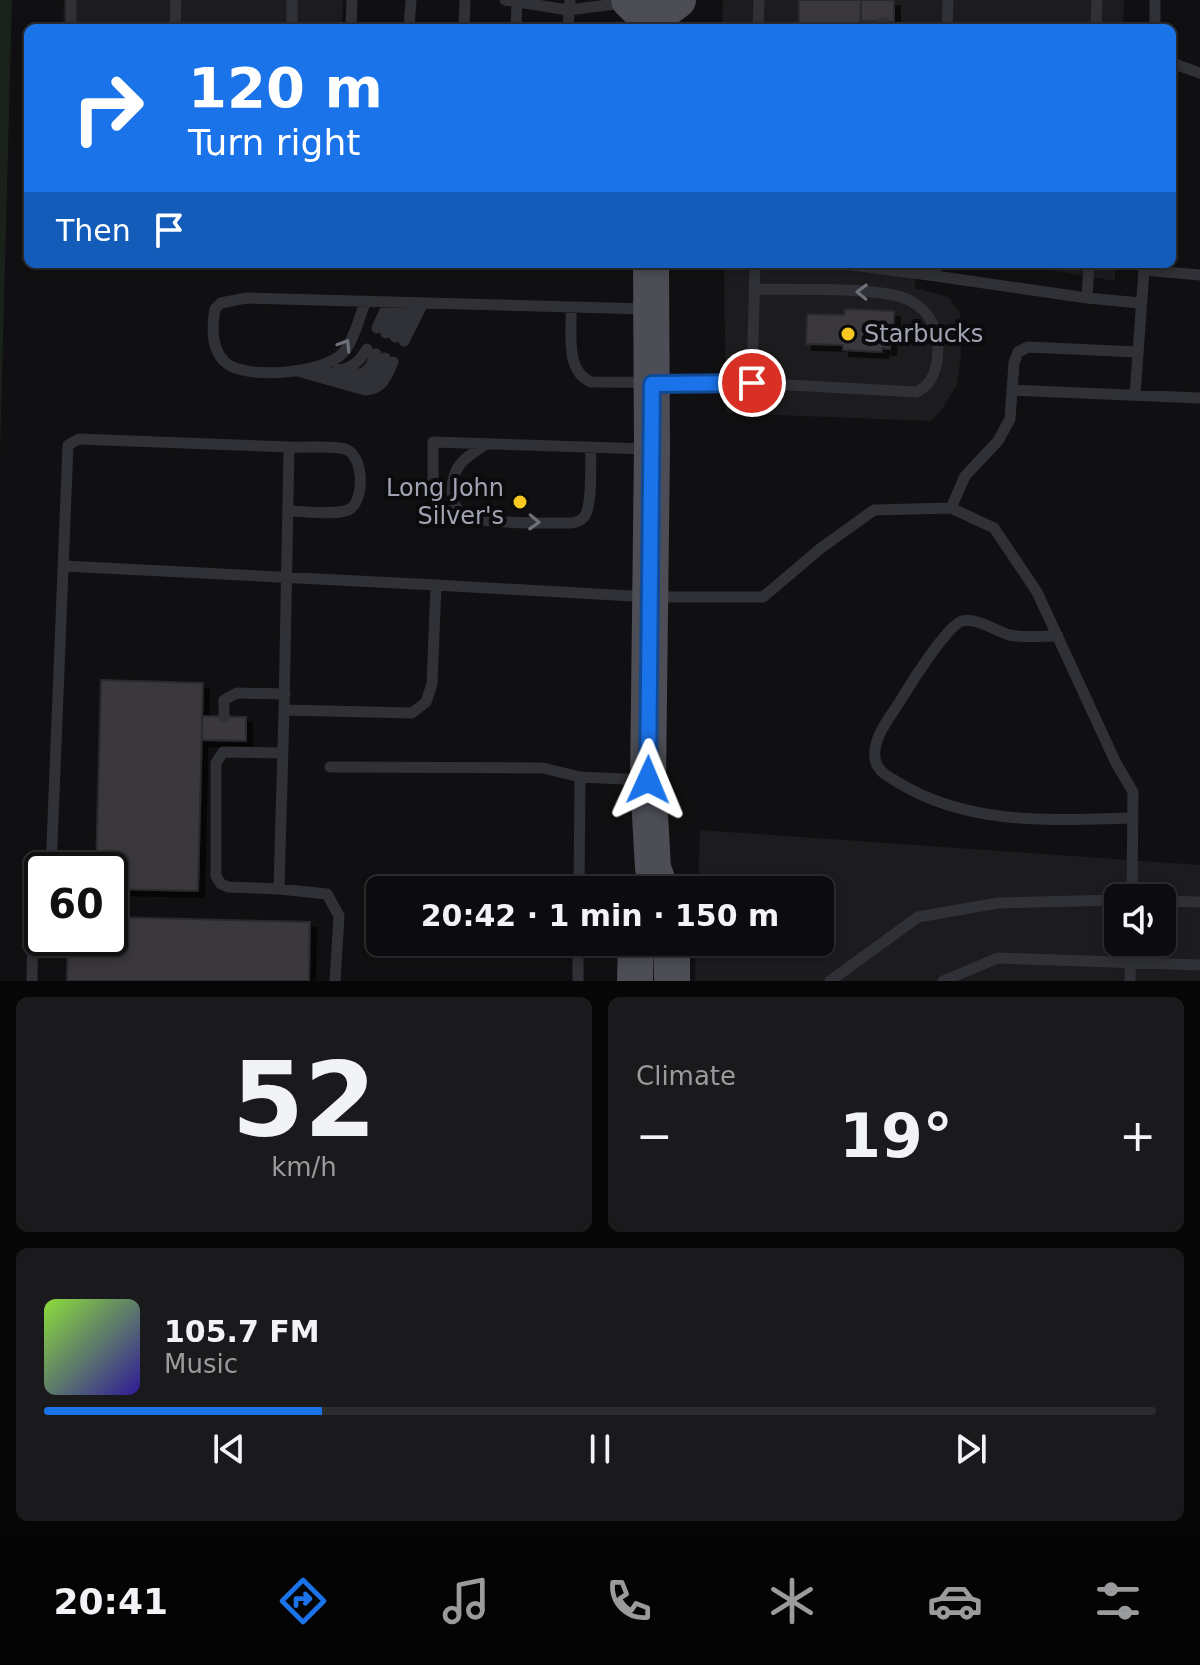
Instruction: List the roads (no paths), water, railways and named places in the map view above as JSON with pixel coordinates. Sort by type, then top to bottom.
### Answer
[{"type":"main road","points":[[651,268],[648,780],[653,876]]},
{"type":"main road","points":[[635,981],[636,956]]},
{"type":"main road","points":[[672,956],[672,981]]},
{"type":"lane","points":[[71,0],[71,24]]},
{"type":"lane","points":[[175,24],[176,0]]},
{"type":"lane","points":[[292,0],[292,24]]},
{"type":"lane","points":[[351,24],[352,0]]},
{"type":"lane","points":[[409,24],[411,0]]},
{"type":"lane","points":[[464,24],[465,0]]},
{"type":"lane","points":[[758,24],[759,0]]},
{"type":"lane","points":[[947,24],[948,0]]},
{"type":"lane","points":[[1096,24],[1097,0]]},
{"type":"lane","points":[[1155,0],[1155,24]]},
{"type":"lane","points":[[515,24],[511,1],[647,10]]},
{"type":"lane","points":[[1176,64],[1200,73]]},
{"type":"lane","points":[[752,383],[755,268]]},
{"type":"lane","points":[[906,268],[936,270],[1087,298],[1140,303]]},
{"type":"lane","points":[[1087,298],[1089,268]]},
{"type":"lane","points":[[1135,395],[1144,270],[1200,275]]},
{"type":"lane","points":[[571,309],[573,366],[581,378],[591,382],[752,383],[916,392],[931,383],[936,369],[936,333],[931,320],[906,299],[882,293],[754,289]]},
{"type":"lane","points":[[300,372],[360,382],[375,377],[380,356],[360,361],[345,370],[238,371],[224,361],[214,343],[215,309],[221,303],[246,298],[651,310]]},
{"type":"lane","points":[[300,372],[333,361],[345,352],[366,301]]},
{"type":"lane","points":[[406,303],[391,335],[406,303]]},
{"type":"lane","points":[[951,508],[965,476],[998,441],[1010,419],[1018,352],[1028,347],[1137,352]]},
{"type":"lane","points":[[1012,390],[1200,398]]},
{"type":"lane","points":[[52,852],[68,445],[79,439],[345,449],[354,455],[359,464],[358,501],[352,508],[343,512],[289,511]]},
{"type":"lane","points":[[433,495],[433,442],[652,449]]},
{"type":"lane","points":[[486,444],[459,464],[452,483],[455,506],[462,514],[481,520],[572,523],[584,518],[588,507],[591,448]]},
{"type":"lane","points":[[279,889],[289,447]]},
{"type":"lane","points":[[64,566],[287,575],[650,597],[763,597],[821,548],[874,510],[951,508],[994,528],[1037,592],[1116,763],[1133,792],[1132,884]]},
{"type":"lane","points":[[284,710],[412,713],[426,702],[432,684],[436,585]]},
{"type":"lane","points":[[1058,636],[1012,636],[962,621],[951,630],[913,679],[877,739],[874,755],[876,766],[921,796],[971,812],[1030,820],[1132,818]]},
{"type":"lane","points":[[224,717],[224,700],[237,693],[285,694]]},
{"type":"lane","points":[[283,753],[223,746],[216,763],[216,876],[221,884],[228,887],[327,894],[339,916],[335,981]]},
{"type":"lane","points":[[330,767],[543,768],[580,777],[648,780]]},
{"type":"lane","points":[[579,876],[580,777]]},
{"type":"lane","points":[[830,981],[918,917],[998,903],[1104,900]]},
{"type":"lane","points":[[1176,901],[1200,902]]},
{"type":"lane","points":[[32,956],[32,981]]},
{"type":"lane","points":[[578,956],[578,981]]},
{"type":"lane","points":[[1130,956],[1130,981]]},
{"type":"lane","points":[[943,981],[998,958],[1200,965]]},
{"type":"place","name":"Starbucks","points":[[848,334]]},
{"type":"place","name":"Long John Silver's","points":[[520,502]]}]
